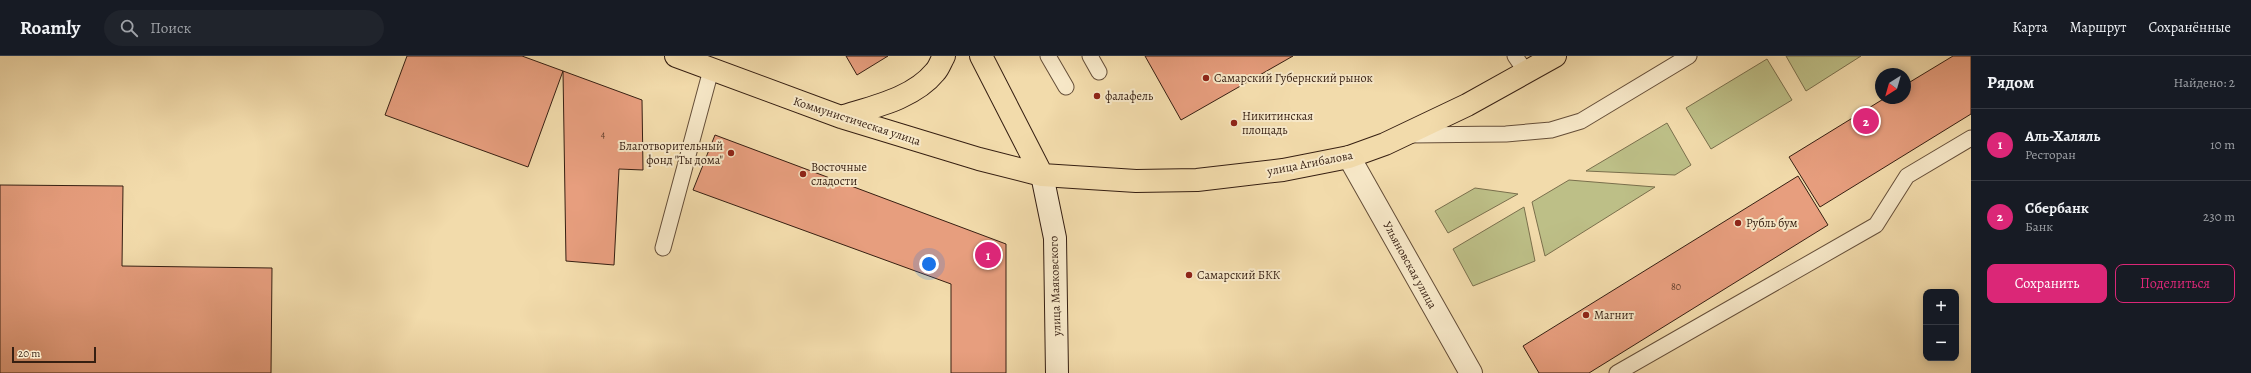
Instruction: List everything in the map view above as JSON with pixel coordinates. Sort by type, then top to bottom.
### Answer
[{"type":"main road","name":"Коммунистическая улица","points":[[676,56],[841,117],[979,159],[1042,175]]},
{"type":"main road","points":[[841,117],[892,100],[919,87],[935,72],[944,56]]},
{"type":"main road","points":[[981,56],[1042,175]]},
{"type":"main road","name":"улица Агибалова","points":[[1042,175],[1136,181],[1197,180],[1283,170],[1349,157],[1406,135],[1468,105],[1521,64],[1555,56]]},
{"type":"street","name":"Ульяновская улица","points":[[1349,157],[1471,373]]},
{"type":"street","name":"улица Маяковского","points":[[1042,175],[1055,238],[1057,373]]},
{"type":"lane","points":[[1048,56],[1066,87]]},
{"type":"lane","points":[[1090,56],[1099,72]]},
{"type":"lane","points":[[1406,135],[1506,134],[1551,130],[1581,121],[1689,56]]},
{"type":"lane","points":[[663,248],[712,70]]},
{"type":"lane","points":[[1617,373],[1876,226],[1907,176],[1971,138]]},
{"type":"green space","points":[[1786,56],[1861,56],[1806,91]]},
{"type":"green space","points":[[1767,59],[1792,100],[1711,149],[1686,108]]},
{"type":"green space","points":[[1667,123],[1691,165],[1675,175],[1586,171]]},
{"type":"green space","points":[[1569,180],[1655,187],[1545,256],[1532,202]]},
{"type":"green space","points":[[1475,188],[1518,194],[1448,233],[1435,211]]},
{"type":"green space","points":[[1524,207],[1535,261],[1473,286],[1453,249]]},
{"type":"building","points":[[407,56],[522,56],[563,71],[528,167],[385,115]]},
{"type":"building","points":[[846,56],[888,56],[857,75]]},
{"type":"building","name":"Самарский Губернский рынок","points":[[1145,56],[1293,56],[1181,120]]},
{"type":"building","points":[[1953,56],[1971,56],[1971,114],[1820,207],[1789,157],[1875,104],[1911,104],[1911,81]]},
{"type":"building","points":[[563,71],[642,100],[643,170],[619,169],[614,265],[566,261]]},
{"type":"building","points":[[715,135],[1006,244],[1006,373],[951,373],[951,284],[693,190]]},
{"type":"building","points":[[1798,176],[1828,225],[1589,373],[1539,373],[1523,346]]},
{"type":"building","points":[[0,185],[123,186],[122,266],[272,268],[271,373],[0,373]]},
{"type":"place","name":"Самарский Губернский рынок","points":[[1206,78]]},
{"type":"place","name":"фалафель","points":[[1097,96]]},
{"type":"place","name":"Сбербанк","points":[[1866,121]]},
{"type":"place","name":"Никитинская площадь","points":[[1234,123]]},
{"type":"place","name":"Благотворительный фонд \"Ты дома\"","points":[[731,153]]},
{"type":"place","name":"Восточные сладости","points":[[803,174]]},
{"type":"place","name":"Рубль бум","points":[[1738,223]]},
{"type":"place","name":"Аль-Халяль","points":[[988,255]]},
{"type":"place","name":"Самарский БКК","points":[[1189,275]]},
{"type":"place","name":"Магнит","points":[[1586,315]]}]
